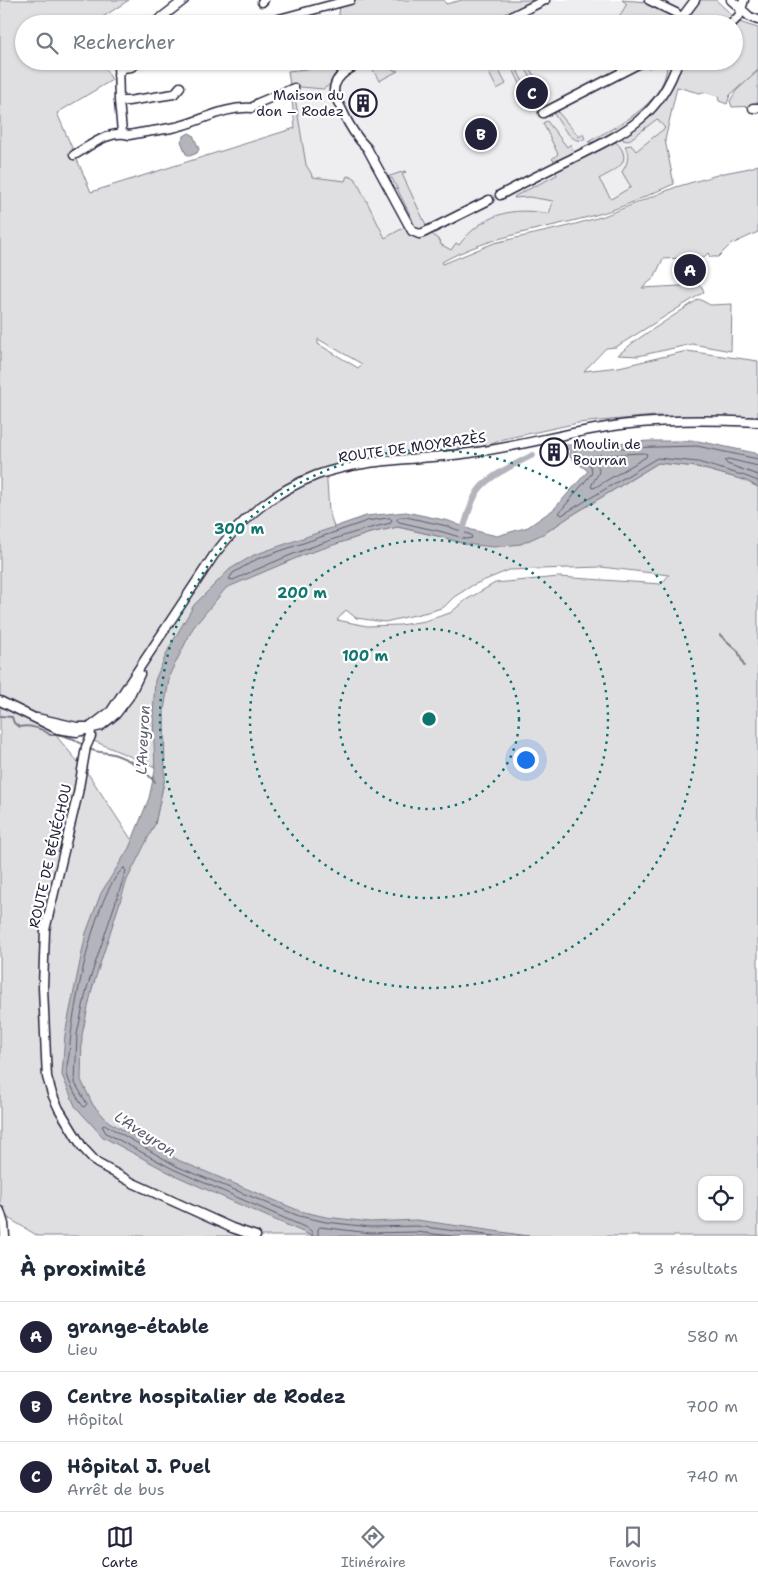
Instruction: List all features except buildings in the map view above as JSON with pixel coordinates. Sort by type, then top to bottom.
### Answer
[{"type":"street","points":[[165,15],[184,0]]},
{"type":"street","points":[[294,15],[350,0]]},
{"type":"street","points":[[514,15],[545,0]]},
{"type":"street","points":[[649,0],[677,15]]},
{"type":"street","points":[[684,15],[695,0]]},
{"type":"street","points":[[730,0],[750,17],[758,20]]},
{"type":"street","points":[[740,15],[744,0]]},
{"type":"street","points":[[118,70],[122,132]]},
{"type":"street","points":[[118,75],[122,70]]},
{"type":"street","points":[[347,70],[338,80],[334,92],[349,125],[370,154],[412,231],[419,234],[423,233],[488,200]]},
{"type":"street","points":[[543,112],[626,70]]},
{"type":"street","points":[[500,195],[636,124],[663,95],[675,70]]},
{"type":"street","points":[[119,101],[128,102],[174,94],[180,88]]},
{"type":"street","points":[[74,155],[112,134],[122,132],[129,134],[177,127],[239,107],[252,108],[258,103],[294,88]]},
{"type":"street","name":"ROUTE DE MOYRAZÈS","points":[[90,727],[111,711],[214,555],[232,532],[254,510],[283,491],[316,476],[350,466],[470,453],[607,427],[673,422],[758,422]]},
{"type":"street","points":[[0,701],[37,718],[77,727],[90,727]]},
{"type":"street","name":"ROUTE DE BÉNÉCHOU","points":[[90,727],[91,736],[86,747],[78,793],[45,930],[43,987],[47,1077],[52,1094],[83,1148],[97,1162],[133,1182],[232,1228],[256,1236]]},
{"type":"street","points":[[0,1210],[5,1236]]},
{"type":"shaded area","points":[[0,0],[129,0],[106,15],[15,15],[15,70],[106,70],[112,80],[57,113],[91,192],[295,128],[291,91],[294,91],[306,165],[312,177],[345,181],[347,176],[355,178],[385,238],[405,227],[411,234],[416,236],[431,233],[441,242],[440,244],[451,250],[456,243],[459,245],[468,234],[488,219],[511,212],[523,211],[549,214],[553,201],[529,197],[514,198],[557,175],[555,170],[613,141],[622,150],[623,160],[618,168],[599,179],[611,199],[631,187],[622,172],[628,159],[625,146],[631,145],[636,151],[665,128],[657,119],[628,141],[623,140],[623,136],[643,121],[659,104],[679,70],[743,70],[743,23],[758,28],[758,70],[730,95],[727,104],[719,101],[718,96],[677,87],[665,140],[674,184],[609,211],[479,245],[442,262],[443,264],[494,243],[604,216],[676,187],[758,165],[758,232],[730,245],[718,257],[710,257],[708,253],[704,257],[663,259],[654,278],[642,288],[699,285],[704,292],[616,347],[606,348],[584,371],[619,367],[687,351],[758,361],[758,417],[655,416],[578,423],[504,439],[487,446],[410,453],[326,468],[329,511],[339,543],[397,527],[465,544],[545,533],[658,463],[697,467],[744,480],[758,487],[758,1236],[38,1236],[0,1213]],"holes":[[[318,339],[362,364],[358,368],[318,344]],[[601,567],[669,575],[661,584],[559,577],[495,583],[466,600],[450,613],[425,621],[400,625],[367,626],[337,620],[346,610],[356,618],[385,622],[432,611],[444,607],[454,597],[473,585],[509,570]],[[42,719],[155,767],[165,777],[155,824],[131,839],[89,775]]]},
{"type":"shaded area","points":[[357,0],[444,0],[446,4],[462,0],[532,0],[530,3],[507,15],[339,15],[340,4]]},
{"type":"shaded area","points":[[462,0],[716,0],[732,15],[438,15]]},
{"type":"shaded area","points":[[622,0],[647,2],[672,14],[620,15],[627,4]]},
{"type":"shaded area","points":[[698,0],[716,0],[732,15],[687,15]]},
{"type":"shaded area","points":[[743,23],[758,28],[758,70],[727,98],[677,87],[665,140],[674,184],[602,213],[493,240],[442,262],[312,261],[288,71],[743,70]]},
{"type":"shaded area","points":[[342,70],[323,89],[290,86],[288,71]]},
{"type":"shaded area","points":[[373,70],[398,71],[379,81]]},
{"type":"shaded area","points":[[488,70],[499,70],[506,84],[497,89]]},
{"type":"shaded area","points":[[513,70],[517,70],[532,101],[528,100]]},
{"type":"shaded area","points":[[526,70],[530,70],[547,97],[544,100]]},
{"type":"shaded area","points":[[666,70],[672,70],[665,86],[655,100],[638,117],[617,133],[596,142],[588,142],[625,121],[649,103],[658,92]]},
{"type":"shaded area","points":[[758,71],[758,106],[732,107],[730,101],[736,91]]},
{"type":"shaded area","points":[[561,109],[558,112],[579,137],[583,134],[585,139],[576,139],[567,133],[554,114],[555,110]]},
{"type":"shaded area","points":[[547,121],[567,147],[571,144],[572,150],[570,155],[558,162],[552,159],[558,154],[543,123]]},
{"type":"shaded area","points":[[405,171],[402,174],[427,227],[425,228],[416,228],[411,223],[413,221],[392,178],[388,179],[387,177]]},
{"type":"shaded area","points":[[699,299],[710,305],[732,304],[731,351],[692,344],[638,356],[618,355],[635,341]]},
{"type":"water","points":[[189,133],[193,135],[199,149],[197,153],[190,156],[186,154],[181,141]]},
{"type":"water","points":[[698,441],[755,453],[758,455],[758,487],[744,480],[697,467],[658,463],[545,533],[521,544],[494,547],[465,544],[398,527],[370,533],[306,554],[226,588],[193,628],[170,674],[164,710],[165,777],[155,824],[127,880],[92,989],[82,1035],[81,1080],[93,1105],[109,1122],[180,1161],[300,1211],[326,1217],[370,1222],[417,1220],[529,1236],[312,1236],[170,1173],[103,1137],[75,1106],[62,1075],[65,1034],[86,933],[101,893],[129,848],[149,798],[155,771],[153,716],[155,680],[169,648],[194,605],[230,569],[254,555],[366,516],[406,512],[449,521],[472,530],[497,536],[528,527],[554,509],[588,471],[570,457],[570,450],[574,443],[596,444]]},
{"type":"waterway","points":[[559,447],[571,447]]},
{"type":"waterway","points":[[461,535],[472,501],[482,486],[503,471],[533,455]]},
{"type":"waterway","points":[[720,635],[738,651],[744,666]]},
{"type":"waterway","points":[[0,716],[12,717],[14,723],[19,727],[27,726],[50,735],[61,735],[74,739],[83,745]]},
{"type":"waterway","name":"L'Aveyron","points":[[90,749],[126,759],[155,782]]},
{"type":"place","name":"Hôpital J. Puel","points":[[532,93]]},
{"type":"place","name":"Maison du don – Rodez","points":[[363,103]]},
{"type":"place","name":"Centre hospitalier de Rodez","points":[[481,134]]},
{"type":"place","name":"grange-étable","points":[[690,270]]},
{"type":"place","name":"Moulin de Bourran","points":[[554,452]]}]
